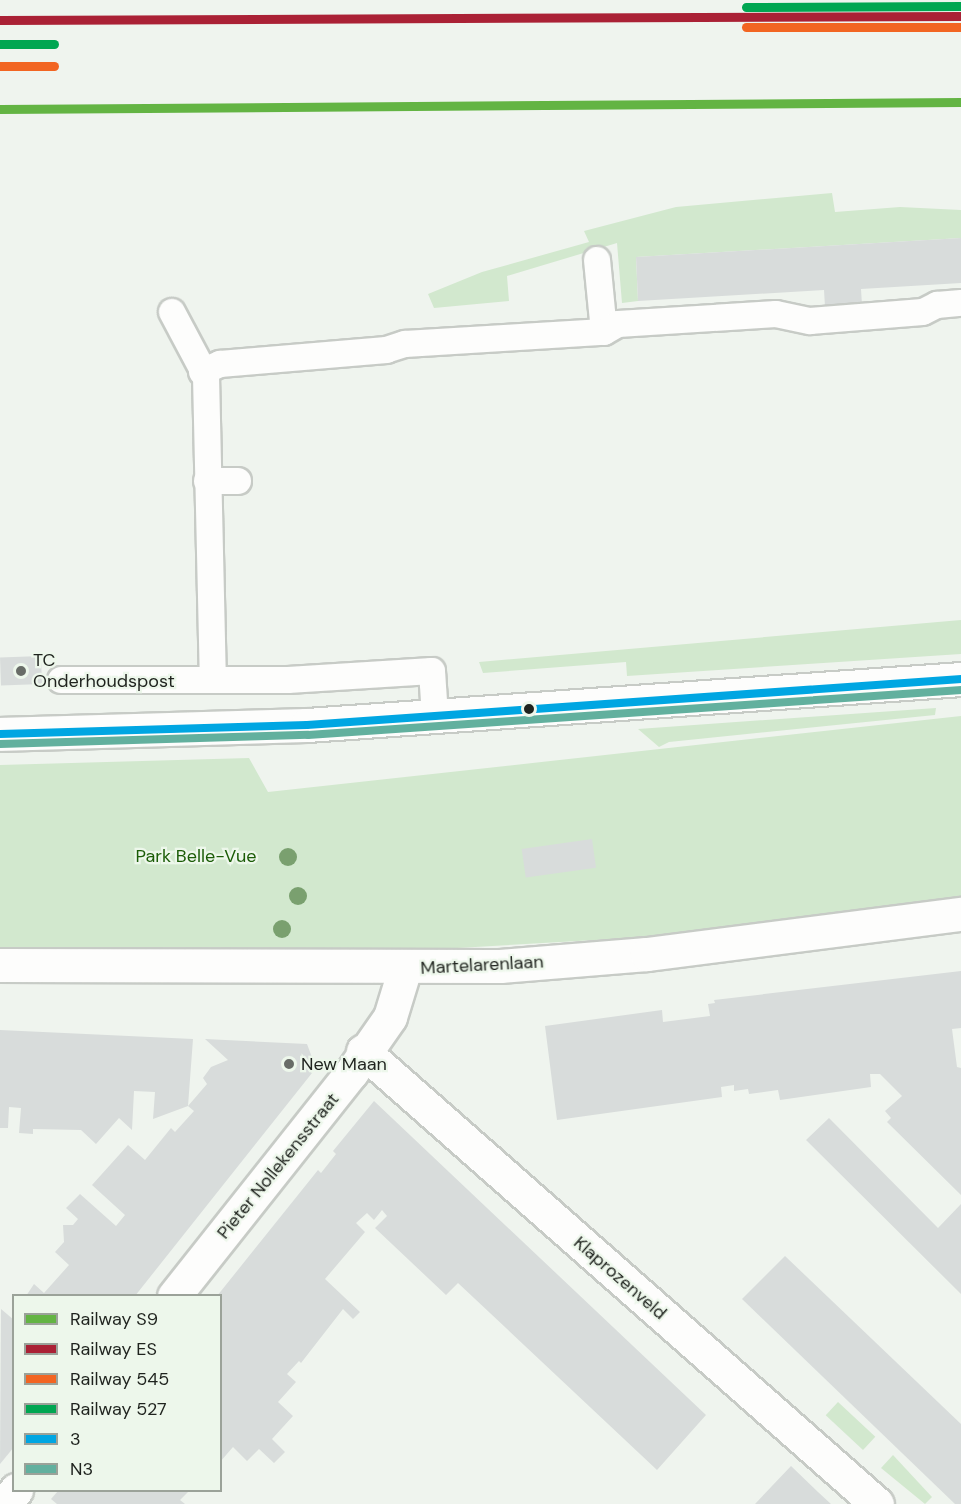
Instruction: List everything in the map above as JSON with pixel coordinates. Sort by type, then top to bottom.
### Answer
[{"type":"street","points":[[0,734],[307,725],[961,679]]},
{"type":"street","name":"Martelarenlaan","points":[[0,965],[405,968],[500,966],[646,954],[961,914]]},
{"type":"street","name":"Pieter Nollekensstraat","points":[[176,1294],[328,1106],[363,1051],[390,1017],[405,968]]},
{"type":"street","name":"Klaprozenveld","points":[[363,1051],[877,1504]]},
{"type":"street","points":[[5,1504],[15,1492]]},
{"type":"lane","points":[[597,260],[604,332]]},
{"type":"lane","points":[[202,372],[220,364],[386,350],[405,344],[604,332],[618,324],[776,314],[810,321],[923,312],[937,305],[961,303]]},
{"type":"lane","points":[[172,312],[206,376],[213,680]]},
{"type":"lane","points":[[207,481],[238,481]]},
{"type":"lane","points":[[61,680],[288,680],[432,670],[435,716]]},
{"type":"green space","points":[[832,193],[835,212],[900,207],[961,210],[961,238],[636,257],[638,301],[622,303],[617,243],[507,276],[509,301],[434,308],[428,294],[482,272],[589,242],[584,231],[676,207]]},
{"type":"green space","points":[[961,620],[961,654],[627,676],[626,662],[483,673],[479,662]]},
{"type":"green space","points":[[936,708],[935,715],[669,742],[659,747],[638,729]]},
{"type":"green space","name":"Park Belle-Vue","points":[[961,716],[961,897],[665,936],[440,949],[0,949],[0,765],[249,758],[268,792]]},
{"type":"green space","points":[[838,1402],[875,1437],[863,1450],[826,1415]]},
{"type":"green space","points":[[893,1455],[932,1497],[925,1504],[881,1468]]},
{"type":"building","points":[[961,238],[961,283],[861,289],[862,305],[825,307],[824,290],[638,301],[636,257]]},
{"type":"building","name":"TC Onderhoudspost","points":[[41,656],[42,684],[1,685],[0,657]]},
{"type":"building","points":[[592,839],[596,868],[526,878],[522,849]]},
{"type":"building","points":[[961,971],[961,1028],[952,1029],[957,1067],[961,1068],[961,1195],[887,1122],[891,1118],[885,1111],[902,1096],[880,1074],[870,1074],[871,1087],[780,1100],[778,1090],[749,1094],[748,1089],[734,1091],[734,1085],[721,1087],[722,1097],[557,1120],[545,1026],[662,1010],[663,1022],[710,1016],[708,1004],[715,1003],[714,1000]]},
{"type":"building","points":[[0,1030],[193,1039],[188,1106],[153,1119],[155,1092],[134,1091],[132,1130],[119,1118],[96,1144],[81,1130],[33,1129],[33,1134],[19,1133],[21,1108],[9,1107],[8,1128],[0,1128]]},
{"type":"building","points":[[205,1039],[307,1044],[316,1068],[137,1294],[27,1294],[34,1284],[44,1293],[69,1265],[55,1252],[64,1242],[63,1225],[73,1225],[78,1219],[66,1208],[80,1194],[116,1226],[125,1215],[92,1185],[128,1145],[145,1160],[171,1128],[175,1132],[194,1111],[188,1106],[207,1084],[203,1078],[211,1067],[228,1060]]},
{"type":"building","points":[[374,1101],[706,1415],[657,1470],[458,1283],[446,1295],[375,1228],[387,1216],[382,1210],[374,1220],[367,1213],[356,1223],[365,1232],[325,1279],[360,1312],[353,1319],[343,1309],[301,1363],[299,1361],[287,1374],[296,1382],[278,1402],[293,1416],[272,1439],[285,1452],[274,1463],[259,1449],[247,1461],[233,1447],[222,1460],[222,1294],[219,1294],[318,1170],[321,1173],[336,1154],[333,1151]]},
{"type":"building","points":[[829,1118],[938,1228],[961,1204],[961,1294],[806,1140]]},
{"type":"building","points":[[785,1256],[961,1424],[961,1504],[955,1504],[742,1299]]},
{"type":"building","points":[[1,1309],[12,1318],[12,1449],[0,1464]]},
{"type":"building","points":[[791,1466],[818,1492],[831,1504],[755,1504]]},
{"type":"building","points":[[57,1492],[188,1492],[180,1500],[185,1504],[57,1504],[51,1499]]},
{"type":"rail line","name":"527","points":[[746,7],[961,6]]},
{"type":"rail line","name":"ES","points":[[0,20],[961,16]]},
{"type":"rail line","name":"545","points":[[746,27],[961,27]]},
{"type":"rail line","name":"527","points":[[0,44],[54,44]]},
{"type":"rail line","name":"545","points":[[0,66],[54,66]]},
{"type":"rail line","name":"S9","points":[[0,109],[961,102]]},
{"type":"transit line","name":"3","points":[[0,734],[307,725],[961,679]]},
{"type":"transit line","name":"N3","points":[[0,744],[308,735],[961,690]]},
{"type":"place","name":"TC Onderhoudspost","points":[[21,671]]},
{"type":"place","name":"New Maan","points":[[289,1064]]}]
